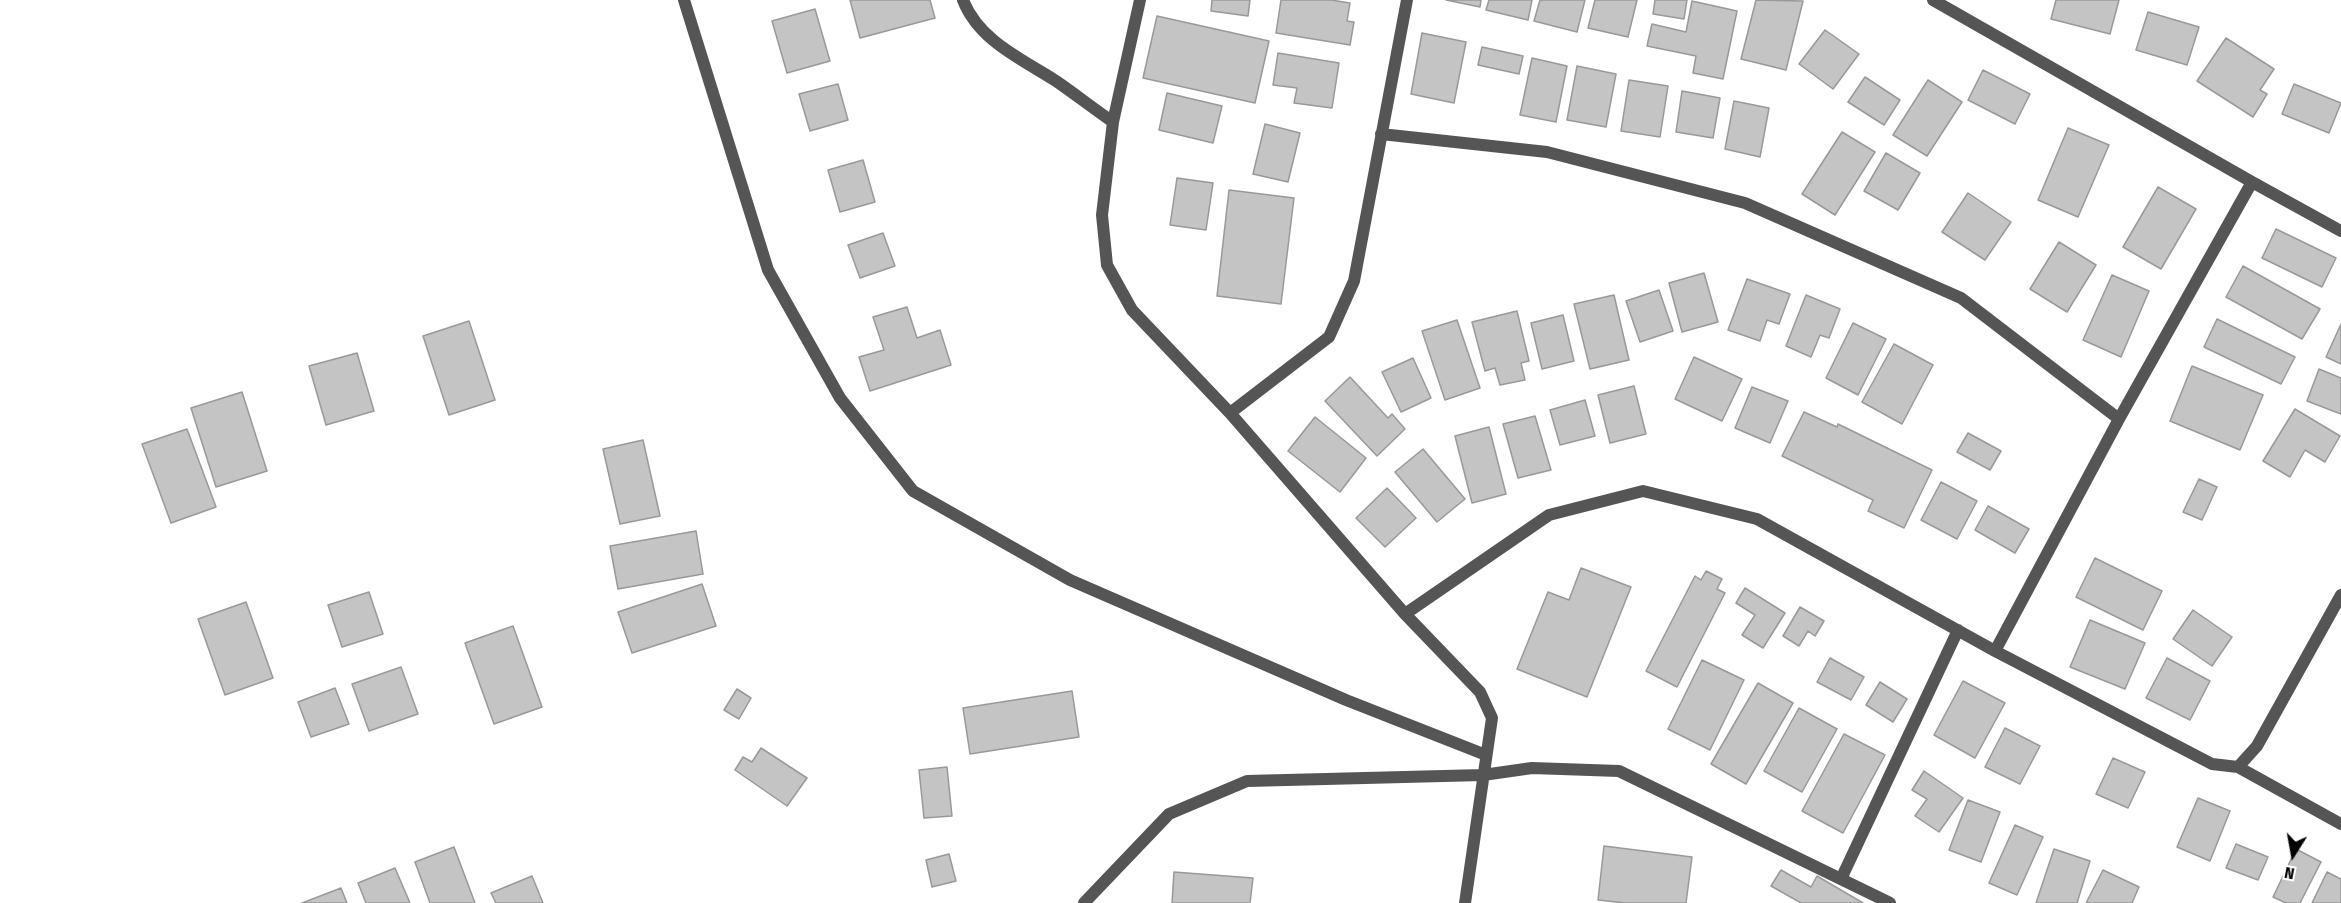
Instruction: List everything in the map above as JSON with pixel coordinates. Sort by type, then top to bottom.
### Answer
[{"type":"street","points":[[684,0],[768,270],[840,398],[913,491],[1070,580],[1346,700],[1486,755]]},
{"type":"street","points":[[963,0],[967,10],[993,42],[1113,122]]},
{"type":"street","points":[[1140,0],[1113,122],[1102,215],[1107,265],[1132,310],[1230,413],[1405,614],[1480,692],[1492,718],[1465,903]]},
{"type":"street","points":[[1230,413],[1329,337],[1354,281],[1407,0]]},
{"type":"street","points":[[1933,0],[2341,231]]},
{"type":"street","points":[[1381,134],[1547,152],[1745,203],[1961,298],[2119,419]]},
{"type":"street","points":[[1995,651],[2119,419],[2252,182]]},
{"type":"street","points":[[1405,614],[1549,515],[1643,491],[1757,519],[1995,651],[2212,764],[2238,767],[2341,824]]},
{"type":"street","points":[[2238,767],[2258,746],[2341,595]]},
{"type":"street","points":[[1841,879],[1958,630]]},
{"type":"street","points":[[1084,903],[1169,814],[1247,782],[1483,775],[1532,768],[1619,771],[1890,903]]},
{"type":"building","points":[[850,0],[930,0],[935,18],[860,38]]},
{"type":"building","points":[[1212,0],[1250,0],[1248,16],[1211,11]]},
{"type":"building","points":[[1281,0],[1331,0],[1350,3],[1347,21],[1354,22],[1350,45],[1276,33]]},
{"type":"building","points":[[1446,0],[1481,0],[1480,7]]},
{"type":"building","points":[[1489,0],[1532,0],[1528,20],[1486,10]]},
{"type":"building","points":[[1540,0],[1585,0],[1577,32],[1534,21]]},
{"type":"building","points":[[1595,0],[1637,0],[1628,37],[1588,28]]},
{"type":"building","points":[[1655,0],[1687,0],[1684,19],[1653,14]]},
{"type":"building","points":[[1756,0],[1803,1],[1786,70],[1741,59]]},
{"type":"building","points":[[2056,0],[2119,0],[2110,34],[2051,19]]},
{"type":"building","points":[[1692,1],[1737,11],[1723,79],[1693,73],[1696,56],[1647,46],[1652,24],[1686,32]]},
{"type":"building","points":[[815,9],[830,61],[787,73],[772,21]]},
{"type":"building","points":[[2148,12],[2199,27],[2187,65],[2136,50]]},
{"type":"building","points":[[1157,16],[1269,41],[1255,103],[1143,78]]},
{"type":"building","points":[[1825,30],[1859,54],[1833,89],[1799,64]]},
{"type":"building","points":[[1422,33],[1466,42],[1454,103],[1411,94]]},
{"type":"building","points":[[2226,38],[2274,69],[2260,90],[2267,94],[2253,117],[2197,81]]},
{"type":"building","points":[[1482,47],[1523,56],[1519,74],[1478,65]]},
{"type":"building","points":[[1278,53],[1339,63],[1332,108],[1294,103],[1297,88],[1273,85]]},
{"type":"building","points":[[1532,58],[1567,66],[1556,122],[1520,115]]},
{"type":"building","points":[[1577,66],[1616,74],[1606,127],[1567,120]]},
{"type":"building","points":[[1983,70],[2030,94],[2015,124],[1968,100]]},
{"type":"building","points":[[1865,77],[1900,100],[1884,125],[1848,102]]},
{"type":"building","points":[[1629,80],[1668,86],[1660,137],[1621,131]]},
{"type":"building","points":[[1928,80],[1962,102],[1927,156],[1893,135]]},
{"type":"building","points":[[838,84],[848,120],[810,131],[799,94]]},
{"type":"building","points":[[2294,84],[2341,103],[2329,133],[2282,114]]},
{"type":"building","points":[[1682,91],[1720,98],[1713,138],[1676,132]]},
{"type":"building","points":[[1167,93],[1222,106],[1213,143],[1159,130]]},
{"type":"building","points":[[1734,101],[1769,108],[1760,157],[1725,149]]},
{"type":"building","points":[[1265,124],[1300,133],[1288,182],[1253,174]]},
{"type":"building","points":[[2068,128],[2109,145],[2078,217],[2038,200]]},
{"type":"building","points":[[1842,132],[1875,152],[1835,215],[1802,194]]},
{"type":"building","points":[[1886,153],[1920,173],[1898,210],[1864,191]]},
{"type":"building","points":[[863,160],[875,202],[840,212],[828,170]]},
{"type":"building","points":[[1177,178],[1213,183],[1206,230],[1170,225]]},
{"type":"building","points":[[2158,187],[2196,209],[2161,269],[2123,247]]},
{"type":"building","points":[[1229,190],[1294,198],[1281,304],[1217,296]]},
{"type":"building","points":[[1968,193],[2011,222],[1985,260],[1942,232]]},
{"type":"building","points":[[2276,229],[2336,258],[2322,287],[2262,258]]},
{"type":"building","points":[[883,233],[895,266],[860,278],[848,245]]},
{"type":"building","points":[[2059,242],[2096,265],[2067,312],[2030,289]]},
{"type":"building","points":[[2243,266],[2320,309],[2302,339],[2226,297]]},
{"type":"building","points":[[1704,273],[1718,322],[1682,332],[1669,283]]},
{"type":"building","points":[[2112,275],[2149,291],[2121,357],[2083,340]]},
{"type":"building","points":[[1747,279],[1790,294],[1779,324],[1767,320],[1760,341],[1728,330]]},
{"type":"building","points":[[1659,290],[1673,331],[1640,342],[1626,301]]},
{"type":"building","points":[[1614,295],[1629,360],[1590,369],[1574,304]]},
{"type":"building","points":[[1806,295],[1840,309],[1829,338],[1820,335],[1811,357],[1786,346]]},
{"type":"building","points":[[907,307],[917,338],[940,330],[951,365],[870,391],[859,357],[884,350],[873,317]]},
{"type":"building","points":[[1517,311],[1529,361],[1521,363],[1525,380],[1500,385],[1495,368],[1485,371],[1472,322]]},
{"type":"building","points":[[1563,315],[1574,361],[1542,369],[1531,323]]},
{"type":"building","points":[[2217,319],[2295,357],[2281,384],[2204,347]]},
{"type":"building","points":[[1457,320],[1480,388],[1445,400],[1422,331]]},
{"type":"building","points":[[469,321],[495,400],[449,415],[423,336]]},
{"type":"building","points":[[1853,323],[1886,339],[1858,395],[1826,378]]},
{"type":"building","points":[[2341,324],[2341,364],[2326,357]]},
{"type":"building","points":[[1894,344],[1933,365],[1902,424],[1862,402]]},
{"type":"building","points":[[357,353],[374,411],[326,425],[309,366]]},
{"type":"building","points":[[1694,357],[1742,379],[1722,421],[1675,399]]},
{"type":"building","points":[[1413,358],[1431,398],[1401,412],[1382,372]]},
{"type":"building","points":[[2192,366],[2263,395],[2240,450],[2170,421]]},
{"type":"building","points":[[2319,369],[2341,378],[2341,414],[2307,401]]},
{"type":"building","points":[[1350,377],[1388,418],[1392,414],[1405,429],[1377,456],[1325,401]]},
{"type":"building","points":[[1634,386],[1646,434],[1610,443],[1598,395]]},
{"type":"building","points":[[1752,387],[1788,401],[1770,443],[1735,428]]},
{"type":"building","points":[[242,392],[267,471],[216,487],[191,408]]},
{"type":"building","points":[[1585,400],[1595,436],[1560,445],[1550,410]]},
{"type":"building","points":[[2295,409],[2340,436],[2325,462],[2305,450],[2290,477],[2263,461]]},
{"type":"building","points":[[1804,412],[1837,427],[1838,424],[1932,470],[1904,528],[1868,511],[1873,500],[1782,456]]},
{"type":"building","points":[[1535,416],[1551,470],[1518,478],[1503,424]]},
{"type":"building","points":[[1315,417],[1366,458],[1340,492],[1288,451]]},
{"type":"building","points":[[1489,427],[1506,494],[1472,503],[1455,436]]},
{"type":"building","points":[[187,429],[216,507],[171,523],[142,444]]},
{"type":"building","points":[[1968,433],[2001,451],[1990,470],[1957,452]]},
{"type":"building","points":[[643,440],[660,516],[620,524],[603,449]]},
{"type":"building","points":[[1423,449],[1465,499],[1437,522],[1395,472]]},
{"type":"building","points":[[2199,479],[2217,487],[2202,520],[2183,512]]},
{"type":"building","points":[[1941,482],[1977,501],[1957,539],[1921,520]]},
{"type":"building","points":[[1387,488],[1416,518],[1385,547],[1356,518]]},
{"type":"building","points":[[1988,506],[2029,529],[2015,553],[1975,530]]},
{"type":"building","points":[[696,531],[703,574],[618,589],[610,546]]},
{"type":"building","points":[[2095,558],[2162,591],[2143,630],[2076,597]]},
{"type":"building","points":[[1581,568],[1631,587],[1587,697],[1517,669],[1548,592],[1569,600]]},
{"type":"building","points":[[1706,571],[1722,579],[1717,589],[1725,593],[1677,687],[1646,671],[1695,576],[1701,580]]},
{"type":"building","points":[[702,584],[716,626],[632,653],[618,612]]},
{"type":"building","points":[[1745,588],[1785,613],[1763,648],[1742,635],[1755,615],[1736,603]]},
{"type":"building","points":[[369,592],[383,634],[342,647],[328,605]]},
{"type":"building","points":[[246,602],[273,678],[225,695],[198,619]]},
{"type":"building","points":[[1800,607],[1824,621],[1815,636],[1808,631],[1799,646],[1783,636]]},
{"type":"building","points":[[2193,610],[2232,637],[2212,666],[2173,639]]},
{"type":"building","points":[[2090,620],[2145,643],[2125,689],[2070,667]]},
{"type":"building","points":[[513,626],[542,707],[494,724],[465,643]]},
{"type":"building","points":[[1830,658],[1864,677],[1851,700],[1817,682]]},
{"type":"building","points":[[2167,658],[2210,681],[2190,720],[2146,698]]},
{"type":"building","points":[[1702,660],[1744,680],[1710,750],[1668,729]]},
{"type":"building","points":[[401,667],[418,714],[369,731],[352,684]]},
{"type":"building","points":[[1963,681],[2005,703],[1975,758],[1934,735]]},
{"type":"building","points":[[1880,682],[1907,699],[1893,722],[1866,705]]},
{"type":"building","points":[[1758,683],[1793,703],[1746,784],[1711,764]]},
{"type":"building","points":[[335,688],[349,724],[311,737],[298,702]]},
{"type":"building","points":[[737,689],[751,698],[739,719],[724,710]]},
{"type":"building","points":[[1072,691],[1079,737],[970,754],[963,708]]},
{"type":"building","points":[[1799,708],[1837,729],[1802,792],[1764,771]]},
{"type":"building","points":[[2005,728],[2040,746],[2020,784],[1985,767]]},
{"type":"building","points":[[1844,734],[1885,755],[1843,833],[1802,811]]},
{"type":"building","points":[[761,748],[807,778],[787,806],[735,770],[743,757],[752,762]]},
{"type":"building","points":[[2113,758],[2145,772],[2128,808],[2096,794]]},
{"type":"building","points":[[947,767],[952,816],[924,818],[919,770]]},
{"type":"building","points":[[1924,771],[1963,798],[1939,832],[1915,816],[1927,799],[1912,790]]},
{"type":"building","points":[[2198,798],[2230,811],[2210,861],[2177,847]]},
{"type":"building","points":[[1968,800],[2000,812],[1981,862],[1949,850]]},
{"type":"building","points":[[2015,825],[2043,837],[2017,895],[1989,883]]},
{"type":"building","points":[[2236,844],[2268,857],[2258,880],[2226,868]]},
{"type":"building","points":[[1604,846],[1692,857],[1686,903],[1625,903],[1598,900]]},
{"type":"building","points":[[454,847],[475,903],[430,903],[415,862]]},
{"type":"building","points":[[2054,849],[2090,861],[2077,903],[2036,903]]},
{"type":"building","points":[[2296,849],[2321,862],[2300,903],[2286,903],[2273,897]]},
{"type":"building","points":[[949,854],[956,881],[932,887],[926,860]]},
{"type":"building","points":[[395,868],[410,903],[366,903],[358,883]]},
{"type":"building","points":[[1781,870],[1811,887],[1817,876],[1863,903],[1801,903],[1771,886]]},
{"type":"building","points":[[2103,870],[2139,887],[2132,903],[2086,903]]},
{"type":"building","points":[[1174,872],[1253,878],[1250,903],[1172,903]]},
{"type":"building","points":[[2327,872],[2341,879],[2341,903],[2312,903]]},
{"type":"building","points":[[532,876],[543,903],[496,903],[491,893]]},
{"type":"building","points":[[341,888],[347,903],[302,903]]}]
